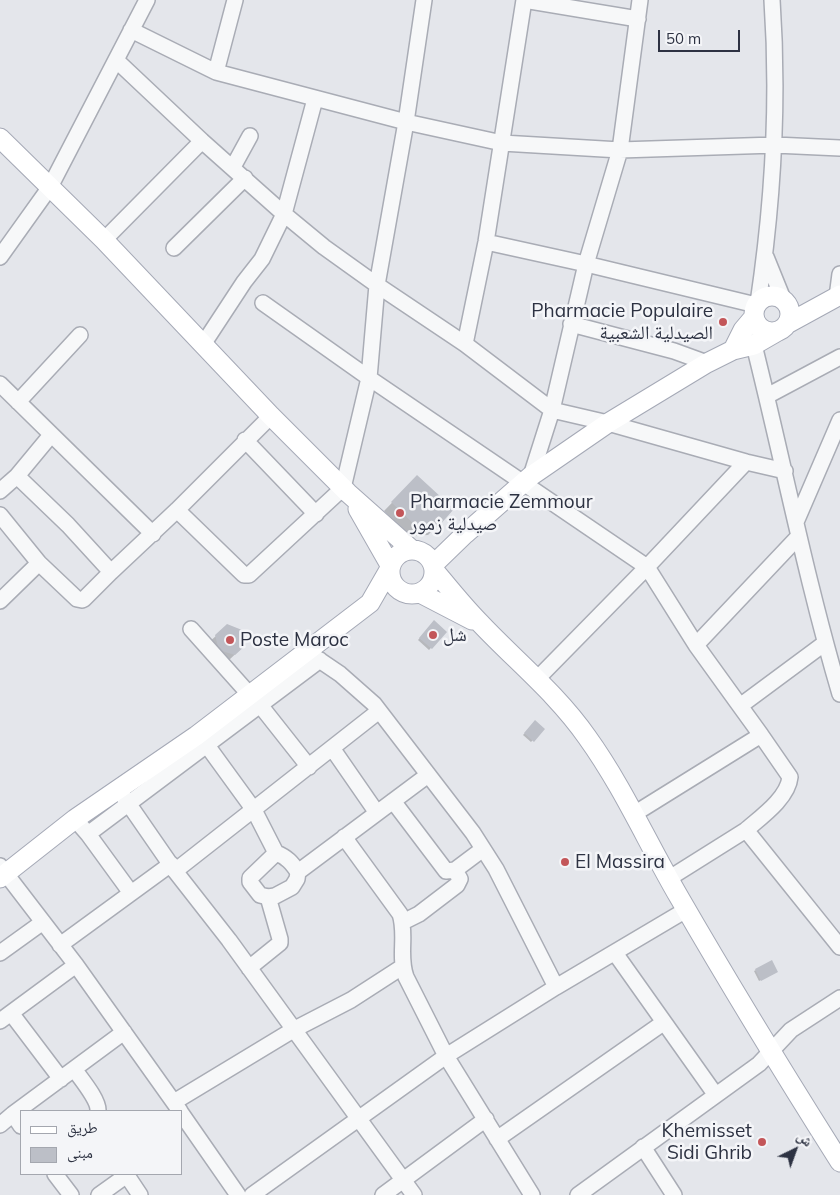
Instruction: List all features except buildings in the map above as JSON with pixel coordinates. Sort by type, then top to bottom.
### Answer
[{"type":"main road","points":[[0,138],[104,240],[204,343],[271,416],[346,490],[426,560],[480,624],[568,711],[602,758],[686,910],[771,1053],[840,1162]]},
{"type":"main road","points":[[2,873],[75,819],[123,796],[313,656],[370,603],[398,554],[426,560],[466,534],[527,480],[608,423],[707,363],[733,350],[753,320],[763,298],[776,296],[785,301],[790,310],[790,317],[784,327]]},
{"type":"main road","points":[[785,301],[833,298]]},
{"type":"main road","points":[[753,320],[784,327],[833,298]]},
{"type":"main road","points":[[346,490],[390,567],[392,582],[396,587],[480,624]]},
{"type":"main road","points":[[370,603],[426,589],[434,577],[426,560]]},
{"type":"street","points":[[0,257],[50,186],[147,0]]},
{"type":"street","points":[[216,72],[235,0]]},
{"type":"street","points":[[177,510],[244,575],[249,575],[316,514],[346,490],[369,378],[377,285],[406,122],[422,0]]},
{"type":"street","points":[[465,344],[486,242],[524,0],[638,19]]},
{"type":"street","points":[[527,480],[552,410],[586,264],[620,150],[640,0]]},
{"type":"street","points":[[772,0],[775,32],[775,144],[765,255],[753,320],[767,396],[797,529],[825,643],[840,694]]},
{"type":"street","points":[[131,30],[216,72],[406,122],[502,143],[620,150],[775,144],[840,148]]},
{"type":"street","points":[[116,60],[202,141],[284,214],[377,285],[465,344],[552,410],[608,423],[746,462],[785,471]]},
{"type":"street","points":[[204,343],[244,282],[262,259],[284,214],[315,99]]},
{"type":"street","points":[[233,167],[250,136]]},
{"type":"street","points":[[104,240],[202,141]]},
{"type":"street","points":[[174,248],[245,178]]},
{"type":"street","points":[[486,242],[586,264],[753,320]]},
{"type":"street","points":[[765,255],[785,301]]},
{"type":"street","points":[[833,298],[840,274]]},
{"type":"street","points":[[263,303],[369,378],[527,480],[646,567],[696,645],[790,777],[790,784],[786,791],[746,830],[668,879]]},
{"type":"street","points":[[571,324],[674,351],[707,363]]},
{"type":"street","points":[[18,402],[80,335]]},
{"type":"street","points":[[767,396],[840,356]]},
{"type":"street","points":[[0,384],[153,534]]},
{"type":"street","points":[[0,515],[38,563],[79,600],[84,598],[153,534],[271,416]]},
{"type":"street","points":[[696,645],[797,529],[825,453],[840,420]]},
{"type":"street","points":[[0,491],[17,476],[51,435]]},
{"type":"street","points":[[245,440],[316,514]]},
{"type":"street","points":[[825,453],[840,455]]},
{"type":"street","points":[[537,679],[746,462]]},
{"type":"street","points":[[17,476],[68,525],[111,572]]},
{"type":"street","points":[[0,601],[38,563]]},
{"type":"street","points":[[191,629],[254,700],[308,767]]},
{"type":"street","points":[[740,706],[825,643]]},
{"type":"street","points":[[313,656],[340,674],[374,704],[474,833],[496,870],[556,987]]},
{"type":"street","points":[[60,944],[131,893],[173,867],[254,810],[379,710]]},
{"type":"street","points":[[634,814],[760,735]]},
{"type":"street","points":[[201,740],[254,810],[276,853],[283,855],[291,861],[298,872]]},
{"type":"street","points":[[332,748],[378,813]]},
{"type":"street","points":[[276,853],[250,878],[250,882],[260,895],[275,896],[292,887],[298,872],[428,775]]},
{"type":"street","points":[[88,834],[123,796],[414,1195]]},
{"type":"street","points":[[393,801],[446,871],[455,870],[483,849]]},
{"type":"street","points":[[75,819],[131,893]]},
{"type":"street","points":[[746,830],[840,947]]},
{"type":"street","points":[[344,837],[400,914],[403,922],[402,967],[446,1056],[532,1195]]},
{"type":"street","points":[[403,922],[419,914],[457,885],[460,879],[455,870]]},
{"type":"street","points":[[2,873],[76,965],[178,1109],[293,1030],[351,1000],[402,967]]},
{"type":"street","points":[[249,968],[280,944],[268,897]]},
{"type":"street","points":[[252,1195],[446,1056],[556,987],[686,910]]},
{"type":"street","points":[[0,953],[43,922]]},
{"type":"street","points":[[615,953],[715,1094]]},
{"type":"street","points":[[60,1079],[5,1017],[76,965]]},
{"type":"street","points":[[578,1195],[758,1064],[771,1053],[791,1030],[840,998]]},
{"type":"street","points":[[497,1139],[663,1023]]},
{"type":"street","points":[[27,1110],[60,1079],[124,1032]]},
{"type":"street","points":[[74,1069],[93,1097],[98,1110]]},
{"type":"street","points":[[182,1115],[238,1195]]},
{"type":"street","points":[[383,1195],[486,1119]]},
{"type":"street","points":[[0,1125],[17,1120]]},
{"type":"street","points":[[643,1147],[674,1195]]},
{"type":"street","points":[[55,1175],[71,1195]]},
{"type":"street","points":[[99,1195],[125,1175]]},
{"type":"street","points":[[127,1175],[140,1195]]},
{"type":"place","name":"Pharmacie Populaire الصيدلية الشعبية","points":[[723,322]]},
{"type":"place","name":"Pharmacie Zemmour صيدلية زمور","points":[[400,513]]},
{"type":"place","name":"شل","points":[[433,635]]},
{"type":"place","name":"Poste Maroc","points":[[230,640]]},
{"type":"place","name":"El Massira","points":[[565,862]]},
{"type":"place","name":"Khemisset Sidi Ghrib","points":[[762,1142]]}]
